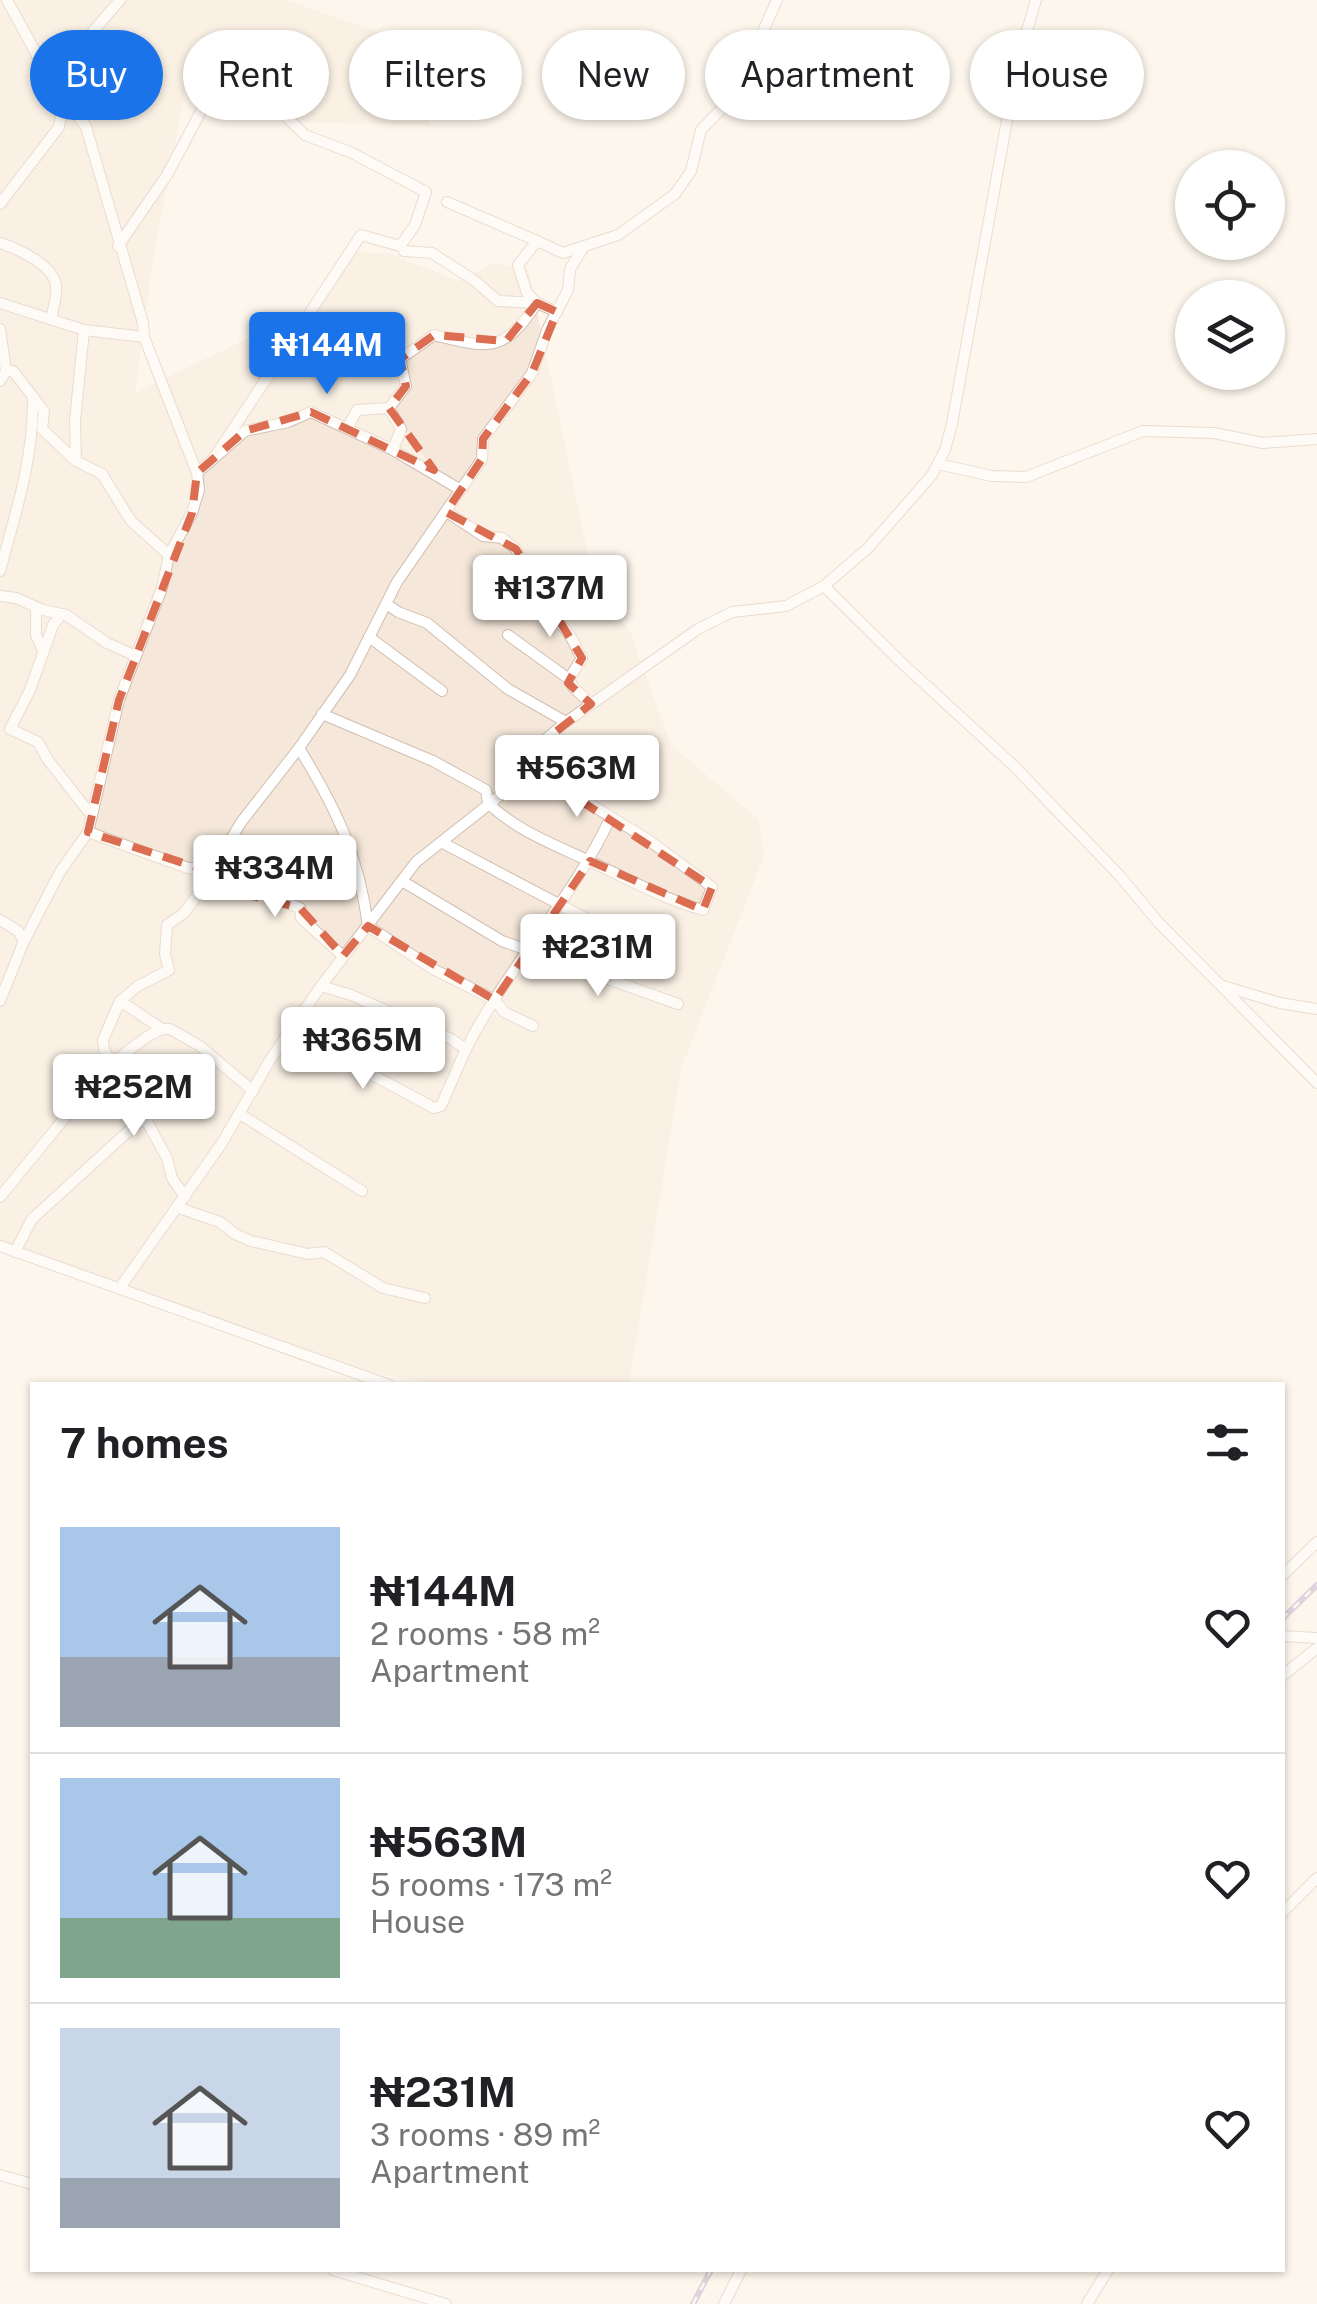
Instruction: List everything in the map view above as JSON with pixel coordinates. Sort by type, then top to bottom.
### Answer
[{"type":"street","points":[[7,0],[30,42]]},
{"type":"street","points":[[94,30],[120,0]]},
{"type":"street","points":[[447,202],[563,253],[618,235],[668,202],[683,184],[691,172],[701,130],[734,96],[777,0]]},
{"type":"street","points":[[119,1290],[240,1114],[321,986],[416,862],[507,790],[540,746],[566,722],[718,617],[786,606],[824,586],[868,548],[932,475],[952,424],[1017,64],[1036,0]]},
{"type":"street","points":[[0,204],[59,127],[60,120]]},
{"type":"street","points":[[0,1001],[24,941],[60,872],[88,832],[114,719],[162,588],[170,555],[199,490],[197,473],[144,337],[81,120]]},
{"type":"street","points":[[118,246],[167,175],[197,120]]},
{"type":"street","points":[[214,458],[362,236],[400,246],[415,225],[426,192],[352,153],[305,135],[289,120]]},
{"type":"street","points":[[537,241],[518,265],[527,293],[537,303],[557,312]]},
{"type":"street","points":[[0,243],[14,248],[52,276],[56,291],[50,319]]},
{"type":"street","points":[[88,832],[188,868],[208,868],[216,862],[350,674],[398,582],[482,459],[483,439],[532,373],[568,290],[570,269],[583,248]]},
{"type":"street","points":[[404,251],[432,253],[475,280],[498,301],[537,303]]},
{"type":"street","points":[[0,303],[84,330],[144,337]]},
{"type":"street","points":[[348,427],[357,410],[389,408],[406,386],[400,359],[434,334],[479,344],[506,341],[537,303]]},
{"type":"street","points":[[0,329],[3,376],[13,372],[44,411],[42,429],[76,461],[102,474],[130,522],[170,555]]},
{"type":"street","points":[[76,461],[75,421],[84,330]]},
{"type":"street","points":[[0,571],[24,491],[33,442],[33,398]]},
{"type":"street","points":[[389,408],[401,428],[393,450]]},
{"type":"street","points":[[197,473],[245,431],[288,422],[311,412],[393,450],[461,490]]},
{"type":"street","points":[[938,464],[1012,479],[1144,431],[1214,433],[1263,443],[1317,439]]},
{"type":"street","points":[[448,512],[483,536],[502,538],[523,558],[525,569],[536,578],[536,590],[552,620],[567,632],[582,658],[569,679]]},
{"type":"street","points":[[824,586],[1014,766],[1317,1083]]},
{"type":"street","points":[[0,596],[62,614],[136,656]]},
{"type":"street","points":[[388,604],[427,623],[508,689],[566,722]]},
{"type":"street","points":[[36,607],[36,635],[43,651]]},
{"type":"street","points":[[62,614],[53,625],[30,690],[10,729],[38,742],[92,816]]},
{"type":"street","points":[[508,634],[569,679],[591,704]]},
{"type":"street","points":[[369,637],[442,692]]},
{"type":"street","points":[[322,714],[433,761],[486,790],[488,804],[509,822],[671,901],[703,910],[712,887],[647,839],[528,766]]},
{"type":"street","points":[[299,748],[329,796],[362,880],[368,926],[532,1026]]},
{"type":"street","points":[[291,1031],[434,1108],[441,1106],[466,1049],[590,861],[610,818]]},
{"type":"street","points":[[441,842],[590,920],[635,937]]},
{"type":"street","points":[[208,868],[205,884],[184,913],[166,925],[169,970],[138,986],[120,1001],[103,1040],[104,1050],[167,1158],[180,1202],[242,1238],[308,1254],[324,1252],[383,1288],[424,1298]]},
{"type":"street","points":[[402,880],[502,941],[678,1004]]},
{"type":"street","points":[[205,884],[263,893],[300,908],[301,918],[343,956]]},
{"type":"street","points":[[0,920],[18,931],[24,941]]},
{"type":"street","points":[[1218,983],[1246,995],[1317,1009]]},
{"type":"street","points":[[321,986],[352,995],[452,1039],[466,1049]]},
{"type":"street","points":[[120,1001],[162,1029],[170,1029],[200,1046],[253,1090]]},
{"type":"street","points":[[0,1197],[113,1065],[162,1029]]},
{"type":"street","points":[[240,1114],[362,1192]]},
{"type":"street","points":[[16,1252],[32,1219],[144,1117]]},
{"type":"street","points":[[0,1246],[380,1382]]},
{"type":"street","points":[[1285,1573],[1317,1542]]},
{"type":"street","points":[[1285,1636],[1317,1638]]},
{"type":"street","points":[[1285,1674],[1317,1648]]},
{"type":"street","points":[[1285,1910],[1317,1878]]},
{"type":"street","points":[[0,2175],[30,2183]]},
{"type":"street","points":[[340,2272],[446,2304]]},
{"type":"street","points":[[724,2304],[739,2272]]},
{"type":"street","points":[[1088,2304],[1107,2272]]},
{"type":"highlighted area","points":[[537,303],[557,312],[532,373],[483,439],[482,459],[446,512],[516,549],[582,658],[568,683],[591,704],[539,745],[528,766],[712,887],[703,910],[590,861],[495,1000],[368,926],[343,956],[300,908],[205,884],[208,871],[88,832],[119,700],[192,513],[197,473],[245,431],[311,412],[434,470],[389,408],[406,386],[400,359],[434,335],[506,341]]},
{"type":"shaded area","points":[[0,0],[286,0],[371,30],[349,30],[349,120],[429,120],[430,125],[294,120],[329,120],[329,30],[183,30],[183,100],[153,259],[135,393],[265,330],[294,333],[355,252],[390,254],[458,281],[493,263],[528,269],[595,588],[630,632],[671,745],[758,819],[764,856],[682,1066],[629,1382],[426,1382],[357,1370],[0,1243]]},
{"type":"railway","points":[[1285,1616],[1317,1585]]},
{"type":"railway","points":[[693,2304],[710,2272]]}]
